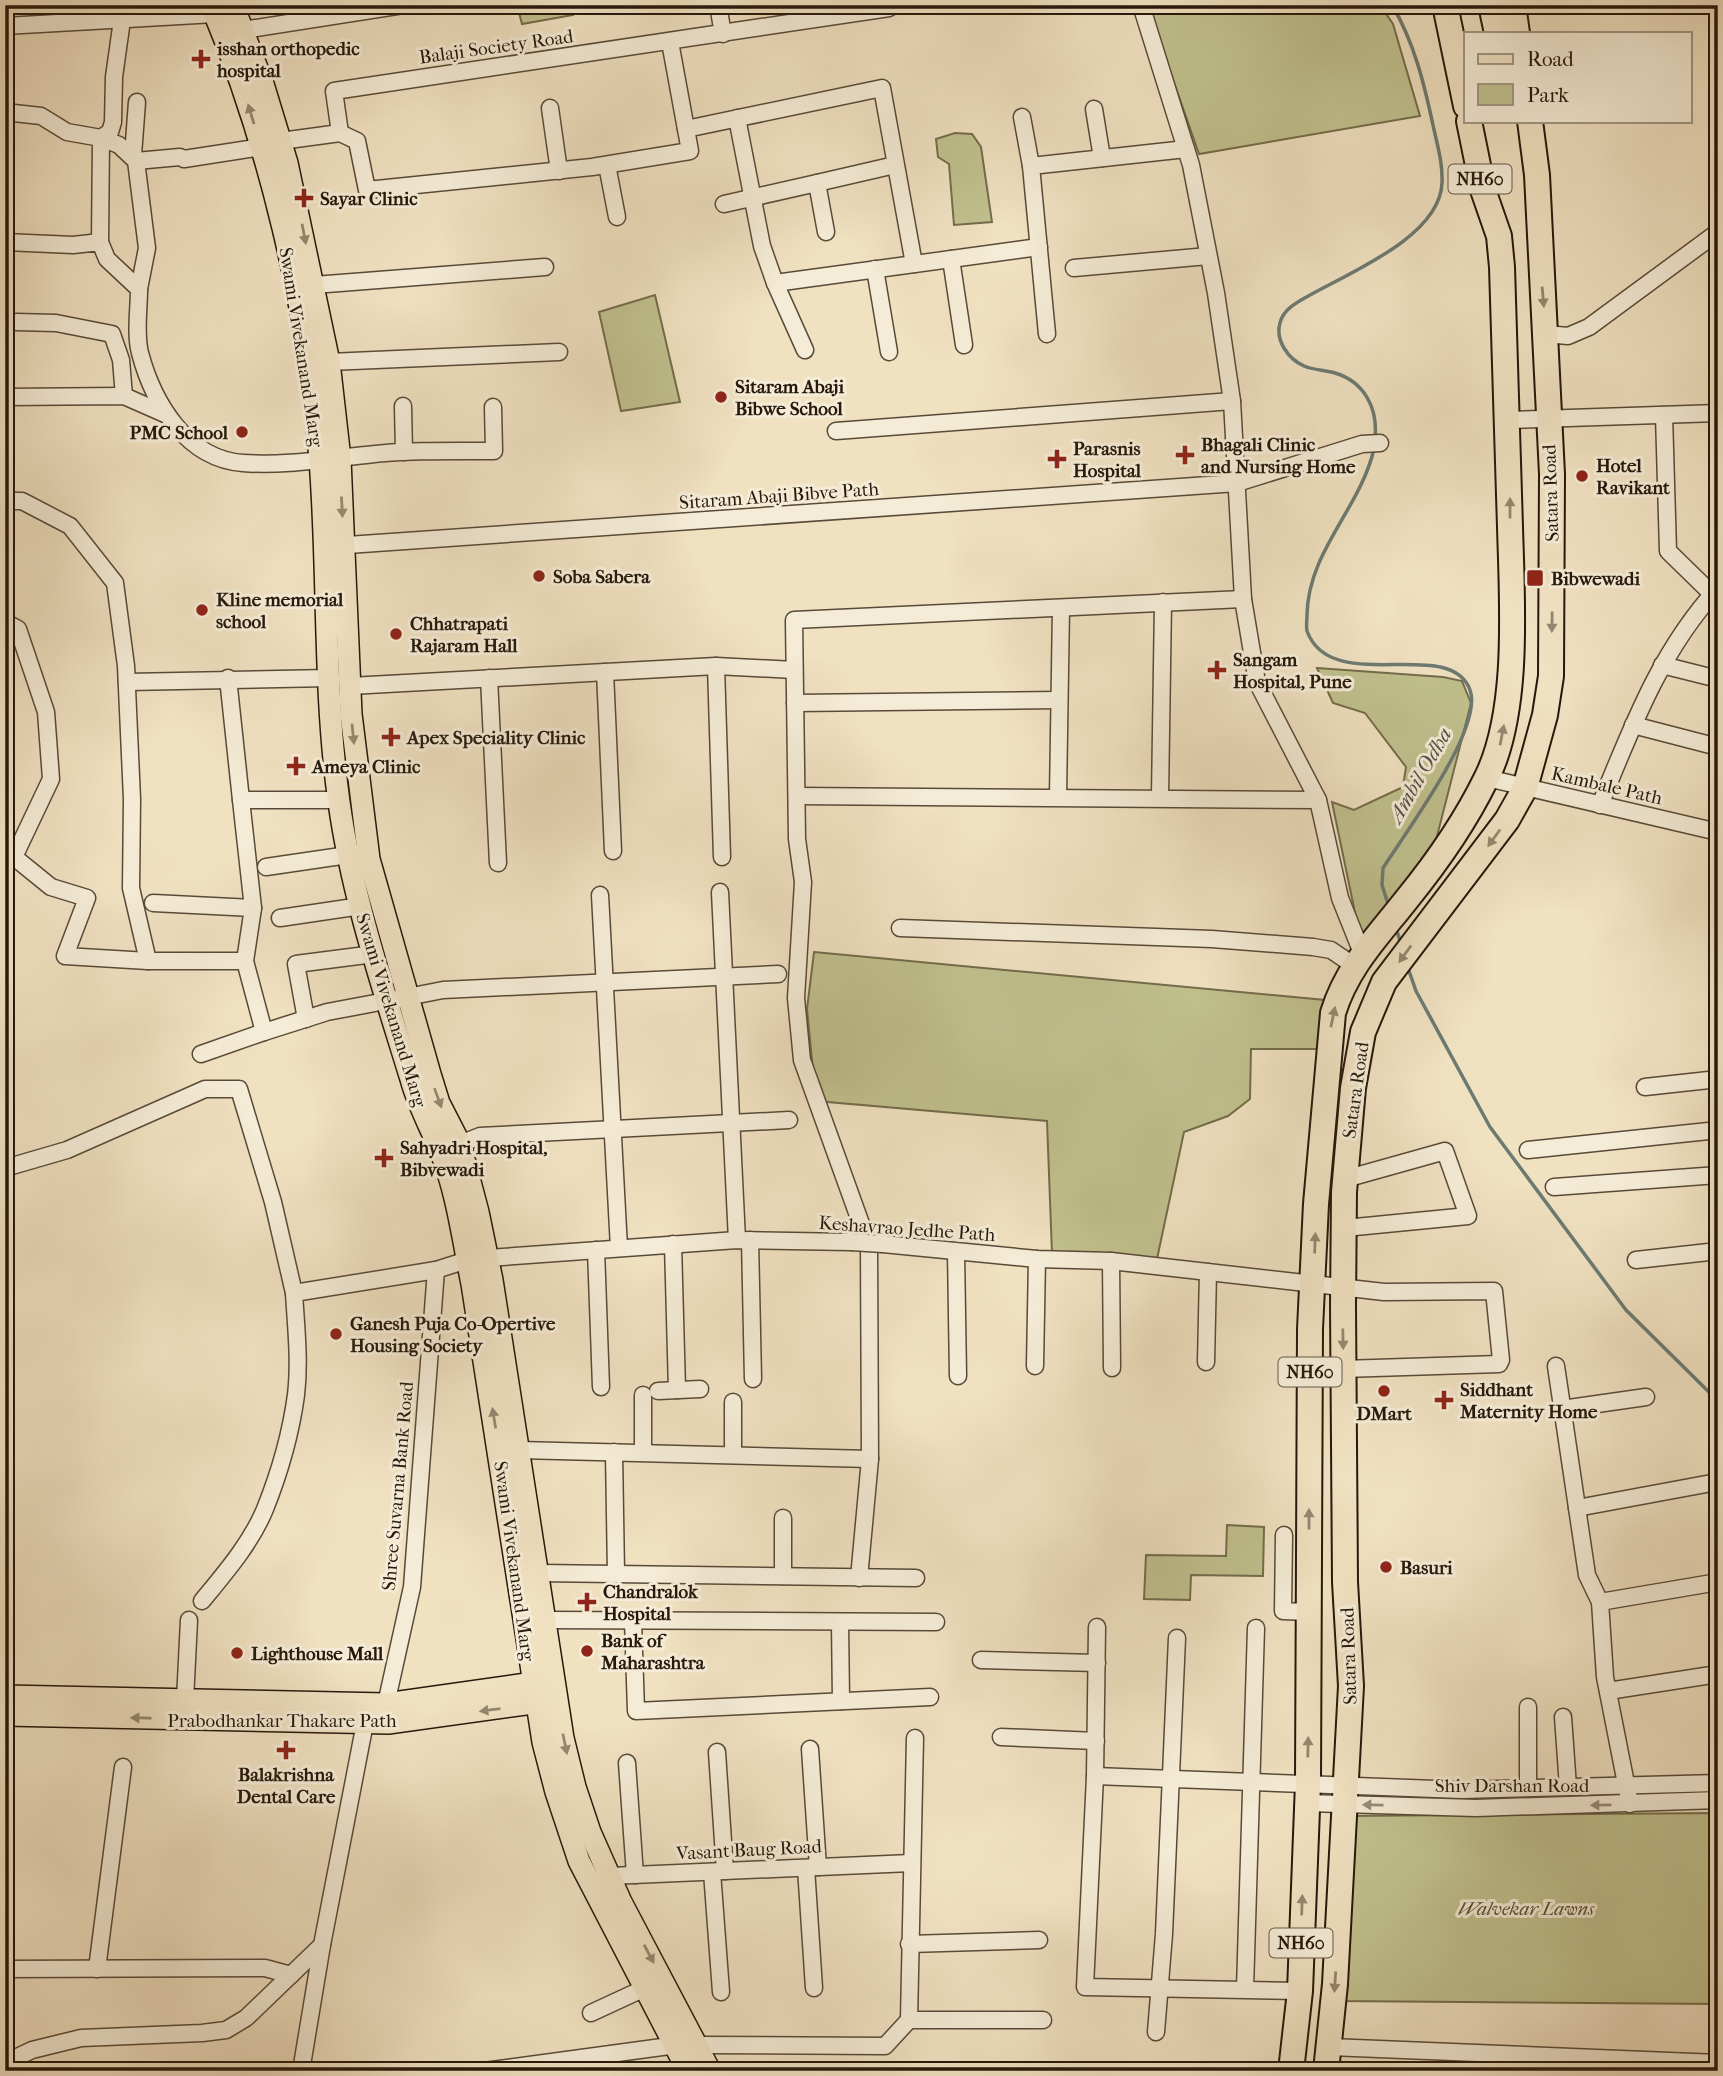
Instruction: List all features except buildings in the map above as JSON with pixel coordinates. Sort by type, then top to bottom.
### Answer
[{"type":"highway","points":[[1445,5],[1464,96]]},
{"type":"highway","points":[[1456,5],[1464,39]]},
{"type":"highway","points":[[1491,5],[1497,32]]},
{"type":"highway","points":[[1513,5],[1517,32]]},
{"type":"highway","name":"Satara Road","points":[[1291,2071],[1300,1991],[1308,1793],[1312,1283],[1329,1041],[1340,990],[1363,953],[1408,899],[1453,835],[1487,778],[1499,751],[1508,676],[1512,574],[1499,236],[1483,190],[1469,122]]},
{"type":"highway","points":[[1483,122],[1498,186],[1499,236]]},
{"type":"highway","points":[[1515,122],[1538,229]]},
{"type":"highway","name":"Satara Road","points":[[1328,2059],[1351,1686],[1345,1582],[1343,1287],[1345,1179],[1353,1088],[1363,1032],[1384,982],[1501,829],[1525,788],[1545,715],[1551,676],[1552,474],[1547,419],[1546,334],[1537,175],[1530,122]]},
{"type":"main road","name":"Swami Vivekanand Marg","points":[[219,8],[243,30],[271,144],[314,285],[329,362],[334,546],[350,686],[359,798],[389,1000],[460,1144],[545,1692],[555,1793],[579,1861],[600,1881],[687,2045],[688,2071]]},
{"type":"main road","name":"Swami Vivekanand Marg","points":[[219,8],[271,144],[279,215],[330,460]]},
{"type":"main road","name":"Swami Vivekanand Marg","points":[[334,546],[329,678],[339,800],[348,855],[420,1110],[440,1151],[477,1259],[519,1450],[539,1573],[546,1620],[545,1692],[599,1852],[600,1881],[645,1988],[710,2071]]},
{"type":"main road","name":"Prabodhankar Thakare Path","points":[[5,1696],[386,1704],[545,1692]]},
{"type":"main road","name":"Prabodhankar Thakare Path","points":[[5,1715],[365,1723],[545,1692]]},
{"type":"street","points":[[243,30],[403,5]]},
{"type":"street","points":[[718,5],[723,34]]},
{"type":"street","points":[[801,5],[804,22]]},
{"type":"street","points":[[900,928],[1212,939],[1363,953],[1340,898],[1318,800],[1257,682],[1243,599],[1232,401],[1208,256],[1186,149],[1141,5]]},
{"type":"street","points":[[5,26],[122,20],[219,8]]},
{"type":"street","name":"Balaji Society Road","points":[[340,133],[334,91],[804,22],[879,8]]},
{"type":"street","points":[[101,138],[110,132],[113,122],[116,54],[122,20]]},
{"type":"street","points":[[5,111],[41,116],[67,132],[101,138],[119,145],[134,158],[182,158],[340,133],[357,141],[367,190],[559,171],[690,151],[670,41]]},
{"type":"street","points":[[686,129],[882,88],[914,264]]},
{"type":"street","points":[[137,102],[134,158],[147,248],[139,289],[139,351],[165,414],[186,437],[220,457],[241,463],[330,460],[404,452],[494,451],[493,407]]},
{"type":"street","points":[[550,108],[559,171]]},
{"type":"street","points":[[1094,109],[1101,158]]},
{"type":"street","points":[[1022,117],[1031,166],[1047,334]]},
{"type":"street","points":[[737,118],[762,246],[775,283],[805,350]]},
{"type":"street","points":[[101,138],[100,242],[107,259],[139,289]]},
{"type":"street","points":[[1031,166],[1186,149]]},
{"type":"street","points":[[607,165],[617,216]]},
{"type":"street","points":[[724,204],[895,165]]},
{"type":"street","points":[[817,183],[826,232]]},
{"type":"street","points":[[1546,334],[1568,336],[1589,327],[1718,232]]},
{"type":"street","points":[[5,242],[73,245],[100,242]]},
{"type":"street","points":[[775,283],[1039,247]]},
{"type":"street","points":[[1074,268],[1208,256]]},
{"type":"street","points":[[951,259],[964,345]]},
{"type":"street","points":[[314,285],[545,267]]},
{"type":"street","points":[[875,270],[889,352]]},
{"type":"street","points":[[16,322],[57,323],[112,334],[121,360],[124,396]]},
{"type":"street","points":[[329,362],[559,352]]},
{"type":"street","points":[[5,397],[124,396],[165,414]]},
{"type":"street","points":[[836,431],[1232,401]]},
{"type":"street","points":[[403,406],[404,452]]},
{"type":"street","points":[[1508,420],[1718,413]]},
{"type":"street","points":[[1600,805],[1633,725],[1662,665],[1687,622],[1715,591],[1668,551],[1664,415]]},
{"type":"street","name":"Sitaram Abaji Bibve Path","points":[[334,546],[1237,483],[1362,444],[1380,443]]},
{"type":"street","points":[[5,502],[22,501],[70,526],[115,583],[127,682],[132,799],[131,888],[148,961]]},
{"type":"street","points":[[859,1577],[870,1459],[869,1246],[802,1060],[796,998],[803,882],[797,839],[794,620],[1243,599]]},
{"type":"street","points":[[1160,797],[1163,602]]},
{"type":"street","points":[[1058,797],[1061,608]]},
{"type":"street","points":[[5,622],[18,629],[46,712],[51,779],[14,857],[51,887],[87,898],[65,956],[148,961],[245,961]]},
{"type":"street","points":[[1662,665],[1718,679]]},
{"type":"street","points":[[350,686],[716,666],[794,670]]},
{"type":"street","points":[[716,666],[722,857]]},
{"type":"street","points":[[605,672],[613,851]]},
{"type":"street","points":[[228,678],[253,908],[245,961],[264,1032]]},
{"type":"street","points":[[127,682],[329,678]]},
{"type":"street","points":[[489,678],[498,863]]},
{"type":"street","points":[[795,703],[1059,700]]},
{"type":"street","points":[[1633,725],[1718,747]]},
{"type":"street","name":"Kambale Path","points":[[1487,778],[1718,832]]},
{"type":"street","points":[[797,796],[1318,800]]},
{"type":"street","points":[[241,800],[339,800]]},
{"type":"street","points":[[266,867],[348,855]]},
{"type":"street","points":[[720,892],[729,1125],[744,1240],[753,1379]]},
{"type":"street","points":[[600,895],[619,1248]]},
{"type":"street","points":[[153,903],[253,908]]},
{"type":"street","points":[[280,918],[361,906]]},
{"type":"street","points":[[306,1019],[296,964],[374,954]]},
{"type":"street","points":[[201,1054],[306,1019],[443,990],[778,974]]},
{"type":"street","points":[[1644,1087],[1718,1079]]},
{"type":"street","points":[[5,1168],[67,1150],[205,1089],[239,1089],[273,1202],[293,1293],[297,1350],[296,1395],[265,1510],[234,1561],[202,1601]]},
{"type":"street","points":[[460,1144],[480,1136],[789,1120]]},
{"type":"street","points":[[1528,1150],[1718,1130]]},
{"type":"street","points":[[1345,1179],[1445,1151],[1468,1216],[1345,1228]]},
{"type":"street","points":[[1554,1187],[1718,1175]]},
{"type":"street","name":"Keshavrao Jedhe Path","points":[[293,1293],[436,1270],[477,1259],[744,1240],[851,1242],[1037,1259],[1111,1261],[1384,1292],[1492,1290],[1495,1293],[1501,1360],[1496,1364],[1343,1369]]},
{"type":"street","points":[[673,1244],[677,1390]]},
{"type":"street","points":[[596,1250],[601,1387]]},
{"type":"street","points":[[1636,1260],[1718,1251]]},
{"type":"street","points":[[956,1252],[958,1376]]},
{"type":"street","points":[[1035,1366],[1037,1259]]},
{"type":"street","points":[[1111,1261],[1112,1368]]},
{"type":"street","name":"Shree Suvarna Bank Road","points":[[386,1704],[412,1587],[436,1270]]},
{"type":"street","points":[[1206,1362],[1208,1272]]},
{"type":"street","points":[[1556,1366],[1587,1575],[1600,1602],[1608,1691],[1630,1804]]},
{"type":"street","points":[[643,1452],[650,1393],[700,1389]]},
{"type":"street","points":[[1562,1409],[1646,1397]]},
{"type":"street","points":[[733,1402],[733,1454]]},
{"type":"street","points":[[519,1450],[870,1459]]},
{"type":"street","points":[[614,1452],[616,1574]]},
{"type":"street","points":[[1577,1508],[1717,1482]]},
{"type":"street","points":[[783,1518],[783,1576]]},
{"type":"street","points":[[1284,1535],[1283,1611],[1310,1612]]},
{"type":"street","points":[[539,1573],[916,1578]]},
{"type":"street","points":[[1600,1602],[1718,1583]]},
{"type":"street","points":[[185,1700],[190,1620]]},
{"type":"street","points":[[546,1620],[936,1622]]},
{"type":"street","points":[[632,1620],[636,1711],[930,1697]]},
{"type":"street","points":[[840,1622],[841,1701]]},
{"type":"street","points":[[1097,1627],[1095,1776],[1085,1987],[1300,1991]]},
{"type":"street","points":[[1245,1989],[1256,1628]]},
{"type":"street","points":[[1156,2032],[1172,1780],[1177,1638]]},
{"type":"street","points":[[981,1660],[1097,1663]]},
{"type":"street","points":[[1608,1691],[1718,1674]]},
{"type":"street","points":[[1528,1707],[1528,1788]]},
{"type":"street","points":[[1563,1717],[1568,1787]]},
{"type":"street","points":[[301,2071],[322,1945],[365,1723]]},
{"type":"street","points":[[1000,1737],[1096,1741]]},
{"type":"street","points":[[484,2071],[551,2066],[618,2053],[687,2045],[885,2046],[909,2020],[915,1738]]},
{"type":"street","points":[[810,1749],[814,1988]]},
{"type":"street","points":[[717,1752],[722,1992]]},
{"type":"street","points":[[627,1763],[635,1875]]},
{"type":"street","points":[[97,1969],[123,1767]]},
{"type":"street","name":"Shiv Darshan Road","points":[[1095,1776],[1252,1780],[1308,1793],[1476,1808],[1718,1800]]},
{"type":"street","name":"Shiv Darshan Road","points":[[1346,1795],[1718,1783]]},
{"type":"street","points":[[579,1861],[599,1852]]},
{"type":"street","name":"Vasant Baug Road","points":[[600,1881],[635,1875],[911,1863]]},
{"type":"street","points":[[909,1944],[1039,1940]]},
{"type":"street","points":[[5,2063],[32,2050],[81,2038],[226,2030],[246,2018],[322,1945]]},
{"type":"street","points":[[5,1969],[265,1968],[291,1975]]},
{"type":"street","points":[[591,2012],[645,1988]]},
{"type":"street","points":[[909,2020],[1043,2020]]},
{"type":"street","points":[[617,2071],[618,2053]]},
{"type":"street","points":[[1328,2059],[1718,2063]]},
{"type":"green space","points":[[517,5],[571,5],[573,15],[522,24]]},
{"type":"green space","points":[[1147,5],[1380,5],[1393,24],[1420,116],[1199,154]]},
{"type":"green space","points":[[955,133],[972,134],[981,147],[992,222],[954,225],[949,164],[938,157],[936,139]]},
{"type":"green space","points":[[655,295],[680,402],[621,411],[599,312]]},
{"type":"green space","points":[[1317,668],[1443,677],[1462,681],[1471,703],[1435,844],[1366,934],[1358,927],[1332,802],[1354,810],[1403,787],[1406,767],[1365,713],[1333,703]]},
{"type":"green space","points":[[814,952],[1325,1000],[1323,1049],[1251,1049],[1250,1099],[1228,1116],[1184,1132],[1157,1259],[1052,1254],[1047,1121],[816,1101],[807,1009]]},
{"type":"green space","points":[[1227,1525],[1264,1527],[1263,1576],[1191,1575],[1190,1600],[1144,1599],[1146,1555],[1226,1556]]},
{"type":"green space","name":"Walvekar Lawns","points":[[1718,1813],[1718,2004],[1334,2001],[1345,1816]]},
{"type":"waterway","name":"Ambil Odha","points":[[1375,438],[1372,407],[1362,390],[1345,377],[1298,363],[1284,348],[1279,329],[1284,314],[1292,306],[1391,250],[1426,220],[1437,202],[1442,183],[1442,168],[1430,109],[1412,48],[1392,5]]},
{"type":"waterway","name":"Ambil Odha","points":[[1374,449],[1358,491],[1316,570],[1310,592],[1307,631],[1320,650],[1340,660],[1364,664],[1439,667],[1458,674],[1470,690],[1471,707],[1465,729],[1440,780],[1383,868],[1382,885],[1389,907]]},
{"type":"waterway","name":"Ambil Odha","points":[[1396,928],[1401,944]]},
{"type":"waterway","name":"Ambil Odha","points":[[1408,968],[1416,991],[1490,1127],[1626,1310],[1718,1401]]},
{"type":"place","name":"isshan orthopedic hospital","points":[[201,59]]},
{"type":"place","name":"Sayar Clinic","points":[[304,198]]},
{"type":"place","name":"Sitaram Abaji Bibwe School","points":[[721,397]]},
{"type":"place","name":"PMC School","points":[[242,432]]},
{"type":"place","name":"Bhagali Clinic and Nursing Home","points":[[1185,455]]},
{"type":"place","name":"Parasnis Hospital","points":[[1057,459]]},
{"type":"place","name":"Hotel Ravikant","points":[[1582,476]]},
{"type":"place","name":"Soba Sabera","points":[[539,576]]},
{"type":"place","name":"Bibwewadi","points":[[1535,578]]},
{"type":"place","name":"Kline memorial school","points":[[202,610]]},
{"type":"place","name":"Chhatrapati Rajaram Hall","points":[[396,634]]},
{"type":"place","name":"Sangam Hospital, Pune","points":[[1217,670]]},
{"type":"place","name":"Apex Speciality Clinic","points":[[391,737]]},
{"type":"place","name":"Ameya Clinic","points":[[296,766]]},
{"type":"place","name":"Sahyadri Hospital, Bibvewadi","points":[[384,1158]]},
{"type":"place","name":"Ganesh Puja Co-Opertive Housing Society","points":[[336,1334]]},
{"type":"place","name":"DMart","points":[[1384,1391]]},
{"type":"place","name":"Siddhant Maternity Home","points":[[1444,1400]]},
{"type":"place","name":"Basuri","points":[[1386,1567]]},
{"type":"place","name":"Chandralok Hospital","points":[[587,1602]]},
{"type":"place","name":"Bank of Maharashtra","points":[[587,1651]]},
{"type":"place","name":"Lighthouse Mall","points":[[237,1653]]},
{"type":"place","name":"Balakrishna Dental Care","points":[[286,1750]]}]
